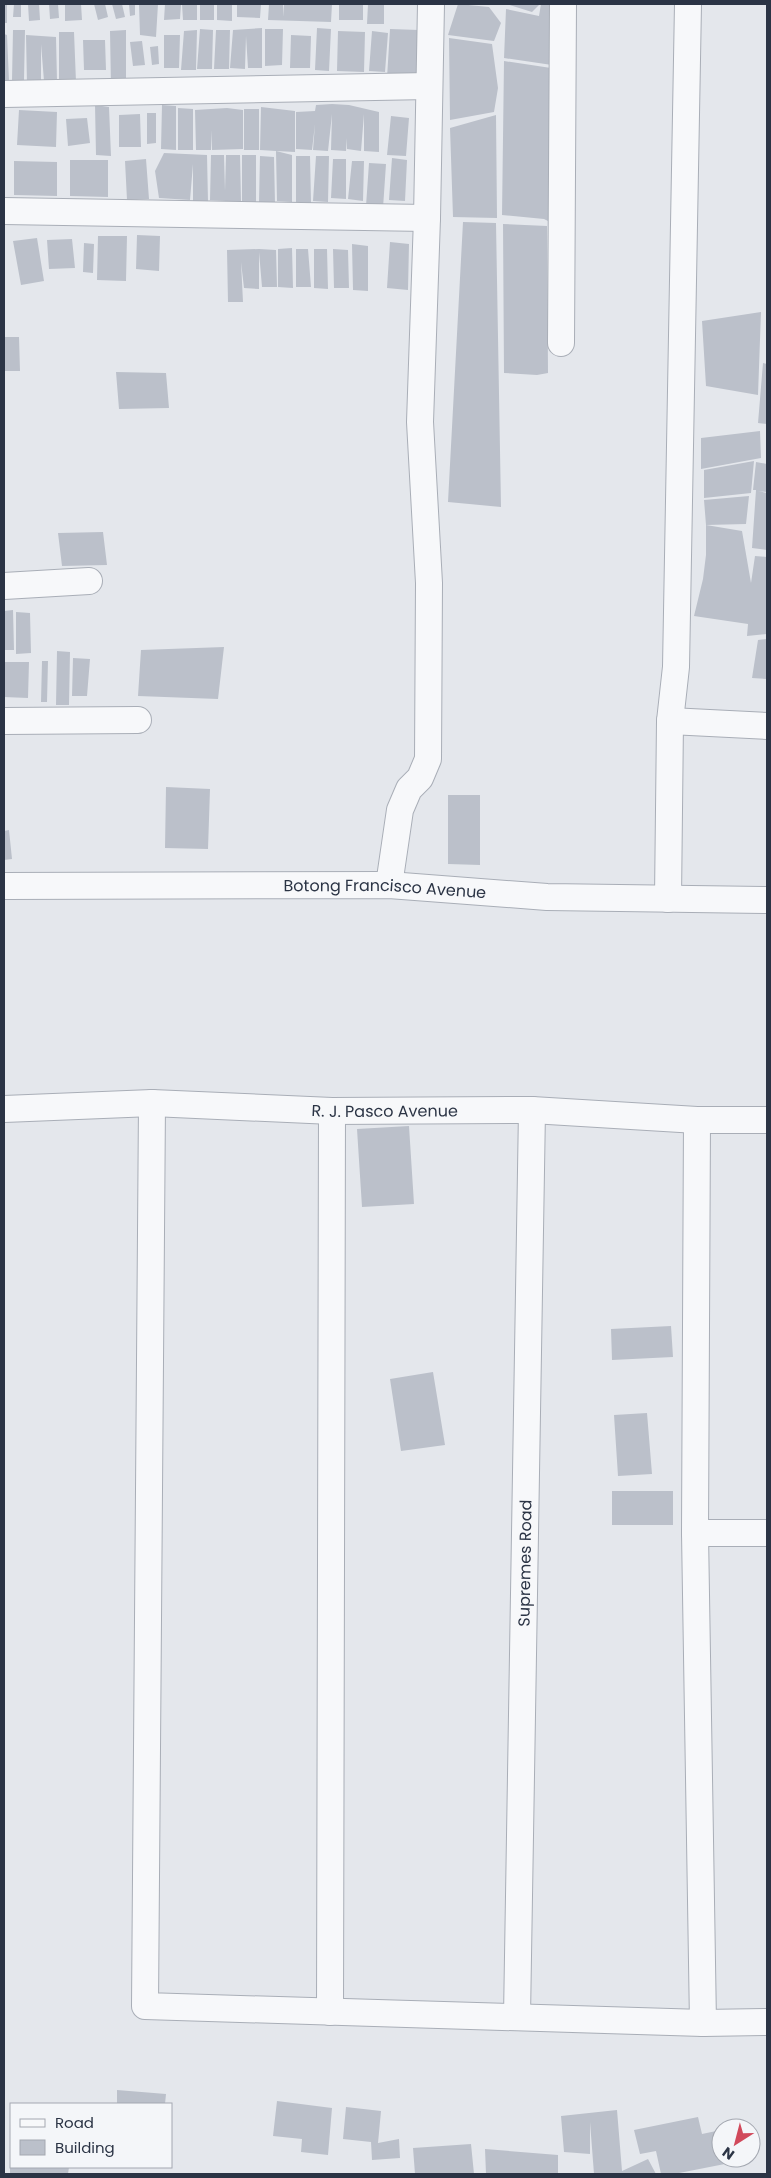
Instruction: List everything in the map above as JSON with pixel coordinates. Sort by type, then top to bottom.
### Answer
[{"type":"street","points":[[390,885],[400,810],[409,789],[420,778],[428,760],[430,583],[420,422],[427,218],[430,4]]},
{"type":"street","points":[[560,343],[563,4]]},
{"type":"street","points":[[668,899],[670,721],[676,667],[688,4]]},
{"type":"street","points":[[4,94],[429,86]]},
{"type":"street","points":[[4,211],[427,218]]},
{"type":"street","points":[[4,586],[89,581]]},
{"type":"street","points":[[4,721],[138,720]]},
{"type":"street","points":[[670,721],[767,726]]},
{"type":"street","name":"Botong Francisco Avenue","points":[[4,886],[390,885],[547,897],[767,900]]},
{"type":"street","points":[[152,1103],[145,2006],[703,2023],[767,2022]]},
{"type":"street","name":"R. J. Pasco Avenue","points":[[4,1109],[152,1103],[332,1110],[532,1110],[696,1120],[767,1120]]},
{"type":"street","points":[[330,2012],[332,1110]]},
{"type":"street","name":"Supremes Road","points":[[517,2017],[532,1110]]},
{"type":"street","points":[[696,1120],[695,1533],[703,2023]]},
{"type":"street","points":[[695,1533],[767,1532]]},
{"type":"building","points":[[4,4],[7,4],[7,23],[4,23]]},
{"type":"building","points":[[14,4],[21,4],[21,17],[13,17]]},
{"type":"building","points":[[28,4],[39,4],[40,20],[29,21]]},
{"type":"building","points":[[49,4],[58,4],[59,18],[50,19]]},
{"type":"building","points":[[65,4],[81,4],[82,20],[65,21]]},
{"type":"building","points":[[94,4],[105,4],[108,17],[98,20]]},
{"type":"building","points":[[112,4],[122,4],[125,17],[116,19]]},
{"type":"building","points":[[129,4],[135,4],[135,15],[130,16]]},
{"type":"building","points":[[139,4],[158,4],[156,37],[140,35]]},
{"type":"building","points":[[165,4],[181,4],[180,19],[164,20]]},
{"type":"building","points":[[182,4],[197,4],[197,20],[183,20]]},
{"type":"building","points":[[200,4],[214,4],[214,20],[200,20]]},
{"type":"building","points":[[217,4],[232,4],[232,21],[217,20]]},
{"type":"building","points":[[237,4],[261,4],[260,18],[237,17]]},
{"type":"building","points":[[269,4],[283,4],[283,17],[284,4],[332,4],[331,22],[268,20]]},
{"type":"building","points":[[339,4],[363,4],[363,20],[339,20]]},
{"type":"building","points":[[368,4],[384,4],[384,24],[367,24]]},
{"type":"building","points":[[458,4],[489,7],[501,23],[494,41],[448,35]]},
{"type":"building","points":[[506,4],[540,4],[532,12]]},
{"type":"building","points":[[541,4],[556,4],[552,65],[504,58],[506,9],[539,16]]},
{"type":"building","points":[[262,28],[262,68],[248,68],[246,36],[245,69],[230,68],[233,30]]},
{"type":"building","points":[[317,28],[331,29],[329,71],[315,70]]},
{"type":"building","points":[[200,29],[213,30],[212,69],[197,69]]},
{"type":"building","points":[[265,29],[283,29],[282,65],[265,66]]},
{"type":"building","points":[[390,29],[419,30],[417,79],[387,78]]},
{"type":"building","points":[[13,30],[25,30],[24,80],[12,80]]},
{"type":"building","points":[[126,30],[126,88],[111,87],[110,31]]},
{"type":"building","points":[[197,30],[196,70],[181,70],[184,31]]},
{"type":"building","points":[[216,30],[230,30],[229,69],[214,69]]},
{"type":"building","points":[[338,31],[365,32],[364,72],[337,71]]},
{"type":"building","points":[[372,31],[388,33],[385,72],[369,71]]},
{"type":"building","points":[[59,32],[74,32],[76,82],[59,81]]},
{"type":"building","points":[[4,34],[7,35],[9,81],[4,81]]},
{"type":"building","points":[[26,35],[56,37],[57,81],[44,81],[41,44],[41,85],[27,85]]},
{"type":"building","points":[[164,35],[180,35],[179,68],[164,68]]},
{"type":"building","points":[[291,35],[311,36],[310,68],[290,68]]},
{"type":"building","points":[[449,38],[492,44],[498,88],[494,112],[450,120]]},
{"type":"building","points":[[83,40],[105,40],[106,70],[84,70]]},
{"type":"building","points":[[142,41],[145,65],[133,66],[130,42]]},
{"type":"building","points":[[158,46],[159,64],[152,65],[150,47]]},
{"type":"building","points":[[504,61],[551,68],[550,222],[544,219],[502,215]]},
{"type":"building","points":[[95,105],[109,107],[111,156],[96,155]]},
{"type":"building","points":[[162,105],[176,106],[176,150],[161,149]]},
{"type":"building","points":[[316,105],[349,105],[379,112],[379,152],[364,151],[364,114],[361,151],[347,149],[347,138],[346,151],[331,150],[332,114],[328,151],[313,150],[315,124],[312,150],[296,149],[296,112],[315,111]]},
{"type":"building","points":[[261,107],[295,111],[295,152],[260,150]]},
{"type":"building","points":[[178,108],[193,109],[193,150],[178,150]]},
{"type":"building","points":[[227,108],[243,110],[243,149],[212,150],[211,130],[211,150],[196,150],[195,110]]},
{"type":"building","points":[[244,109],[259,109],[259,150],[244,150]]},
{"type":"building","points":[[19,110],[57,112],[56,147],[17,145]]},
{"type":"building","points":[[147,113],[156,113],[156,143],[147,144]]},
{"type":"building","points":[[140,114],[141,147],[119,147],[119,115]]},
{"type":"building","points":[[496,115],[497,218],[453,217],[450,128]]},
{"type":"building","points":[[391,116],[409,118],[406,156],[387,155]]},
{"type":"building","points":[[87,118],[90,143],[68,146],[66,119]]},
{"type":"building","points":[[276,151],[292,155],[292,202],[277,201]]},
{"type":"building","points":[[164,153],[207,155],[208,202],[193,201],[193,164],[190,200],[159,198],[155,171]]},
{"type":"building","points":[[211,155],[224,155],[225,191],[226,155],[240,155],[241,202],[210,200]]},
{"type":"building","points":[[242,155],[256,155],[256,202],[242,201]]},
{"type":"building","points":[[260,156],[274,157],[275,204],[259,203]]},
{"type":"building","points":[[296,156],[310,156],[311,203],[296,202]]},
{"type":"building","points":[[316,156],[329,156],[328,202],[313,201]]},
{"type":"building","points":[[392,158],[407,160],[405,201],[389,200]]},
{"type":"building","points":[[146,159],[149,199],[127,200],[125,161]]},
{"type":"building","points":[[333,159],[346,159],[346,199],[331,198]]},
{"type":"building","points":[[70,160],[108,160],[108,197],[70,196]]},
{"type":"building","points":[[14,161],[57,162],[57,196],[14,195]]},
{"type":"building","points":[[352,161],[364,161],[363,201],[348,199]]},
{"type":"building","points":[[369,163],[386,164],[383,208],[366,206]]},
{"type":"building","points":[[463,222],[496,223],[501,507],[448,502]]},
{"type":"building","points":[[503,224],[547,226],[548,373],[537,375],[504,373]]},
{"type":"building","points":[[137,235],[160,236],[159,271],[136,269]]},
{"type":"building","points":[[98,236],[127,236],[126,281],[97,280]]},
{"type":"building","points":[[37,238],[44,281],[21,285],[13,241]]},
{"type":"building","points":[[72,239],[75,268],[49,269],[47,240]]},
{"type":"building","points":[[390,242],[409,244],[408,290],[387,288]]},
{"type":"building","points":[[84,243],[94,244],[93,273],[83,272]]},
{"type":"building","points":[[352,244],[368,246],[368,291],[353,290]]},
{"type":"building","points":[[292,248],[293,288],[278,287],[278,249]]},
{"type":"building","points":[[296,249],[308,249],[311,287],[296,287]]},
{"type":"building","points":[[314,249],[327,249],[328,289],[314,288]]},
{"type":"building","points":[[333,249],[348,250],[349,288],[334,288]]},
{"type":"building","points":[[227,250],[276,250],[277,287],[262,287],[259,252],[259,289],[244,288],[241,262],[243,302],[228,302]]},
{"type":"building","points":[[761,312],[758,395],[706,386],[702,321]]},
{"type":"building","points":[[4,337],[19,337],[20,371],[4,371]]},
{"type":"building","points":[[763,363],[767,364],[767,424],[758,423]]},
{"type":"building","points":[[116,372],[166,373],[169,408],[119,409]]},
{"type":"building","points":[[760,431],[761,458],[701,469],[701,438]]},
{"type":"building","points":[[754,461],[751,493],[704,498],[704,470]]},
{"type":"building","points":[[756,462],[767,464],[767,492],[758,491],[767,493],[767,550],[752,548],[756,490],[753,490]]},
{"type":"building","points":[[749,496],[746,524],[706,525],[704,500]]},
{"type":"building","points":[[706,525],[742,531],[751,583],[755,556],[767,557],[767,634],[747,636],[748,624],[694,616],[703,579],[706,555]]},
{"type":"building","points":[[103,532],[107,565],[62,566],[58,533]]},
{"type":"building","points":[[13,610],[14,650],[4,650],[4,611]]},
{"type":"building","points":[[16,612],[30,613],[31,653],[16,654]]},
{"type":"building","points":[[767,639],[767,679],[752,678],[758,640]]},
{"type":"building","points":[[224,647],[218,699],[138,696],[141,650]]},
{"type":"building","points":[[57,651],[70,652],[69,705],[56,705]]},
{"type":"building","points":[[73,658],[90,659],[87,696],[72,696]]},
{"type":"building","points":[[42,661],[48,661],[47,702],[41,702]]},
{"type":"building","points":[[4,662],[29,662],[28,698],[4,697]]},
{"type":"building","points":[[166,787],[210,789],[208,849],[165,848]]},
{"type":"building","points":[[448,795],[480,795],[480,865],[448,864]]},
{"type":"building","points":[[9,830],[12,859],[4,860],[4,831]]},
{"type":"building","points":[[409,1126],[414,1204],[362,1207],[357,1129]]},
{"type":"building","points":[[671,1326],[673,1357],[612,1360],[611,1329]]},
{"type":"building","points":[[433,1372],[445,1445],[401,1451],[390,1379]]},
{"type":"building","points":[[647,1413],[652,1474],[618,1476],[614,1415]]},
{"type":"building","points":[[612,1491],[673,1491],[673,1525],[612,1525]]},
{"type":"building","points":[[117,2090],[166,2094],[165,2103],[117,2103]]},
{"type":"building","points":[[277,2101],[332,2108],[328,2155],[301,2152],[302,2139],[273,2136]]},
{"type":"building","points":[[346,2107],[381,2111],[378,2143],[399,2139],[400,2158],[372,2160],[371,2142],[343,2139]]},
{"type":"building","points":[[617,2110],[622,2171],[648,2159],[656,2174],[594,2174],[590,2122],[590,2154],[564,2152],[561,2116]]},
{"type":"building","points":[[698,2117],[702,2134],[711,2132],[711,2167],[674,2174],[661,2174],[656,2151],[640,2154],[634,2130]]},
{"type":"building","points":[[471,2144],[474,2174],[415,2174],[413,2148]]},
{"type":"building","points":[[485,2149],[558,2155],[558,2174],[486,2174]]},
{"type":"building","points":[[10,2168],[69,2168],[68,2174],[10,2174]]}]
